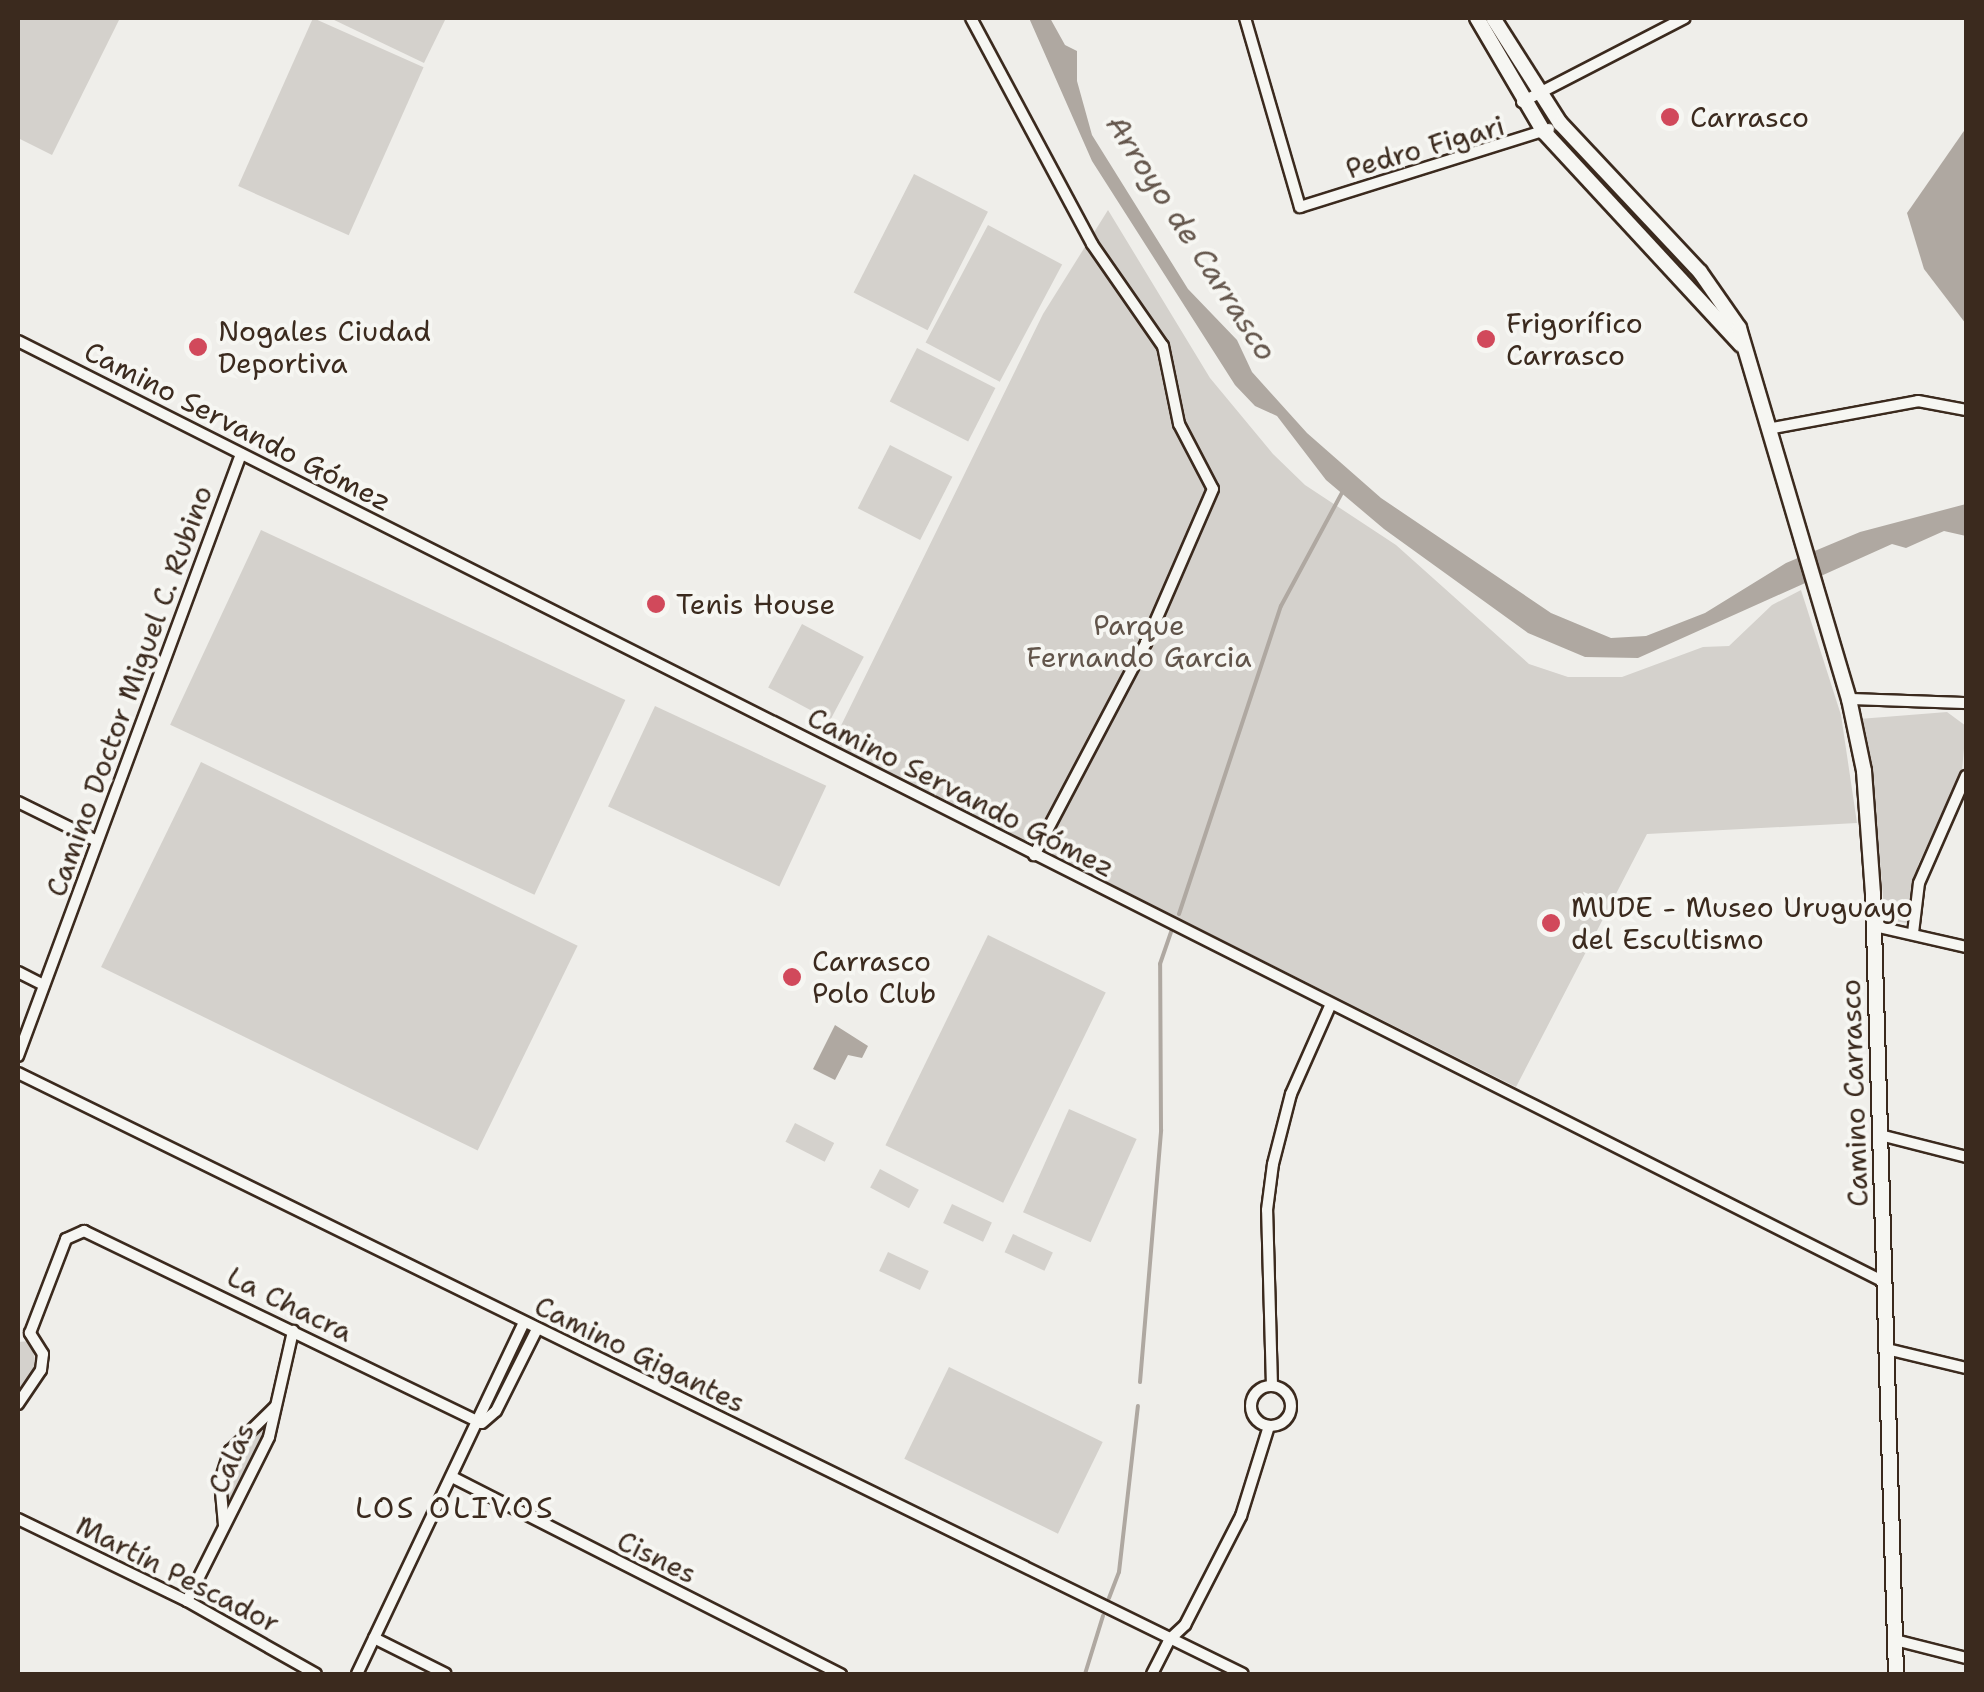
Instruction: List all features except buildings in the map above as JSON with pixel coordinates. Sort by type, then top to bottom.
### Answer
[{"type":"main road","points":[[1476,18],[1522,102],[1544,132],[1742,346]]},
{"type":"main road","name":"Camino Carrasco","points":[[1493,18],[1560,124],[1700,272],[1739,328],[1773,428],[1849,699],[1864,771],[1874,926],[1896,1674]]},
{"type":"street","points":[[970,18],[1092,244],[1163,346],[1179,424],[1213,489],[1146,643],[1034,855]]},
{"type":"street","name":"Pedro Figari","points":[[1245,18],[1300,208],[1560,124]]},
{"type":"street","name":"Pedro Figari","points":[[1522,102],[1685,18]]},
{"type":"street","name":"Camino Servando Gómez","points":[[18,341],[1330,1006],[1884,1282]]},
{"type":"street","points":[[1773,428],[1918,401],[1966,410]]},
{"type":"street","name":"Camino Doctor Miguel C. Rubino","points":[[18,1056],[241,454]]},
{"type":"street","points":[[1849,699],[1966,703]]},
{"type":"street","points":[[1913,933],[1919,883],[1966,776]]},
{"type":"street","points":[[18,802],[97,841]]},
{"type":"street","points":[[1874,926],[1966,947]]},
{"type":"street","points":[[18,972],[44,985]]},
{"type":"street","points":[[1272,1386],[1267,1210],[1273,1164],[1291,1094],[1330,1006]]},
{"type":"street","name":"Camino Gigantes","points":[[18,1073],[1243,1674]]},
{"type":"street","points":[[1880,1135],[1966,1157]]},
{"type":"street","name":"La Chacra","points":[[30,1333],[66,1239],[77,1230],[481,1423]]},
{"type":"street","points":[[357,1674],[481,1423],[524,1322]]},
{"type":"street","points":[[481,1423],[496,1411],[537,1329]]},
{"type":"street","name":"Calas","points":[[187,1601],[269,1437],[293,1331]]},
{"type":"street","points":[[18,1336],[30,1333],[43,1354],[41,1370],[18,1404]]},
{"type":"street","points":[[1887,1349],[1966,1368]]},
{"type":"street","points":[[1272,1386],[1284,1390],[1291,1407],[1286,1419],[1269,1426],[1258,1421],[1251,1404],[1260,1388],[1272,1386]]},
{"type":"street","name":"Calas","points":[[224,1526],[220,1481],[230,1451],[275,1408]]},
{"type":"street","points":[[1152,1674],[1170,1639],[1186,1625],[1240,1516],[1269,1426]]},
{"type":"street","name":"Cisnes","points":[[454,1478],[835,1673]]},
{"type":"street","name":"Martín Pescador","points":[[18,1518],[187,1601],[316,1674]]},
{"type":"street","points":[[374,1638],[446,1674]]},
{"type":"street","points":[[1895,1640],[1966,1658]]},
{"type":"green space","points":[[18,18],[120,18],[52,155],[18,138]]},
{"type":"green space","points":[[313,18],[424,67],[349,235],[238,186]]},
{"type":"green space","points":[[330,18],[446,18],[424,63]]},
{"type":"green space","points":[[914,174],[988,212],[928,330],[854,293]]},
{"type":"green space","name":"Parque Fernando Garcia","points":[[1108,210],[1210,378],[1273,454],[1305,485],[1396,545],[1529,664],[1568,677],[1622,677],[1703,647],[1729,646],[1772,605],[1801,590],[1841,715],[1857,823],[1647,834],[1516,1087],[832,744],[1043,314]]},
{"type":"green space","points":[[988,225],[1062,264],[1000,382],[926,342]]},
{"type":"green space","points":[[917,348],[995,388],[968,441],[890,401]]},
{"type":"green space","points":[[890,445],[952,477],[920,540],[858,508]]},
{"type":"green space","points":[[261,530],[625,700],[534,895],[170,725]]},
{"type":"green space","points":[[802,624],[864,657],[830,720],[768,688]]},
{"type":"green space","points":[[655,706],[826,786],[779,886],[608,807]]},
{"type":"green space","points":[[1947,712],[1966,726],[1962,771],[1918,865],[1908,923],[1885,920],[1872,767],[1859,719]]},
{"type":"green space","points":[[201,762],[578,946],[478,1151],[101,967]]},
{"type":"green space","points":[[988,935],[1106,992],[1003,1203],[885,1145]]},
{"type":"green space","points":[[1069,1109],[1137,1139],[1091,1242],[1023,1212]]},
{"type":"green space","points":[[795,1123],[834,1143],[825,1162],[785,1142]]},
{"type":"green space","points":[[880,1169],[919,1190],[909,1208],[870,1188]]},
{"type":"green space","points":[[952,1204],[992,1223],[983,1242],[943,1223]]},
{"type":"green space","points":[[1013,1234],[1053,1253],[1044,1271],[1005,1252]]},
{"type":"green space","points":[[888,1252],[929,1271],[920,1290],[879,1271]]},
{"type":"green space","points":[[30,1341],[37,1367],[18,1401],[18,1342]]},
{"type":"green space","points":[[949,1367],[1103,1442],[1058,1534],[904,1459]]},
{"type":"green space","points":[[261,1425],[267,1432],[226,1505],[233,1454]]},
{"type":"shaded area","points":[[1029,18],[1050,18],[1065,45],[1077,51],[1077,81],[1092,135],[1188,289],[1237,340],[1252,372],[1307,433],[1381,498],[1551,613],[1611,638],[1646,636],[1705,613],[1786,563],[1860,532],[1966,504],[1966,536],[1944,531],[1906,548],[1892,544],[1638,658],[1585,657],[1528,633],[1384,529],[1326,480],[1277,416],[1255,406],[1235,385],[1092,161]]},
{"type":"shaded area","points":[[1966,128],[1966,324],[1924,269],[1907,213]]},
{"type":"shaded area","points":[[835,1025],[868,1046],[862,1058],[848,1055],[835,1080],[813,1069]]},
{"type":"waterway","points":[[1179,914],[1281,606],[1343,491]]},
{"type":"waterway","points":[[1140,1382],[1161,1130],[1160,964],[1171,932]]},
{"type":"waterway","points":[[1109,1598],[1119,1572],[1138,1406]]},
{"type":"waterway","points":[[1085,1674],[1103,1616]]},
{"type":"place","name":"Carrasco","points":[[1670,117]]},
{"type":"place","name":"Frigorífico Carrasco","points":[[1486,339]]},
{"type":"place","name":"Nogales Ciudad Deportiva","points":[[198,347]]},
{"type":"place","name":"Tenis House","points":[[656,604]]},
{"type":"place","name":"MUDE - Museo Uruguayo del Escultismo","points":[[1551,923]]},
{"type":"place","name":"Carrasco Polo Club","points":[[792,977]]},
{"type":"district","name":"LOS OLIVOS","points":[[455,1508]]},
{"type":"water label","name":"Arroyo de Carrasco","points":[[1191,238]]}]
